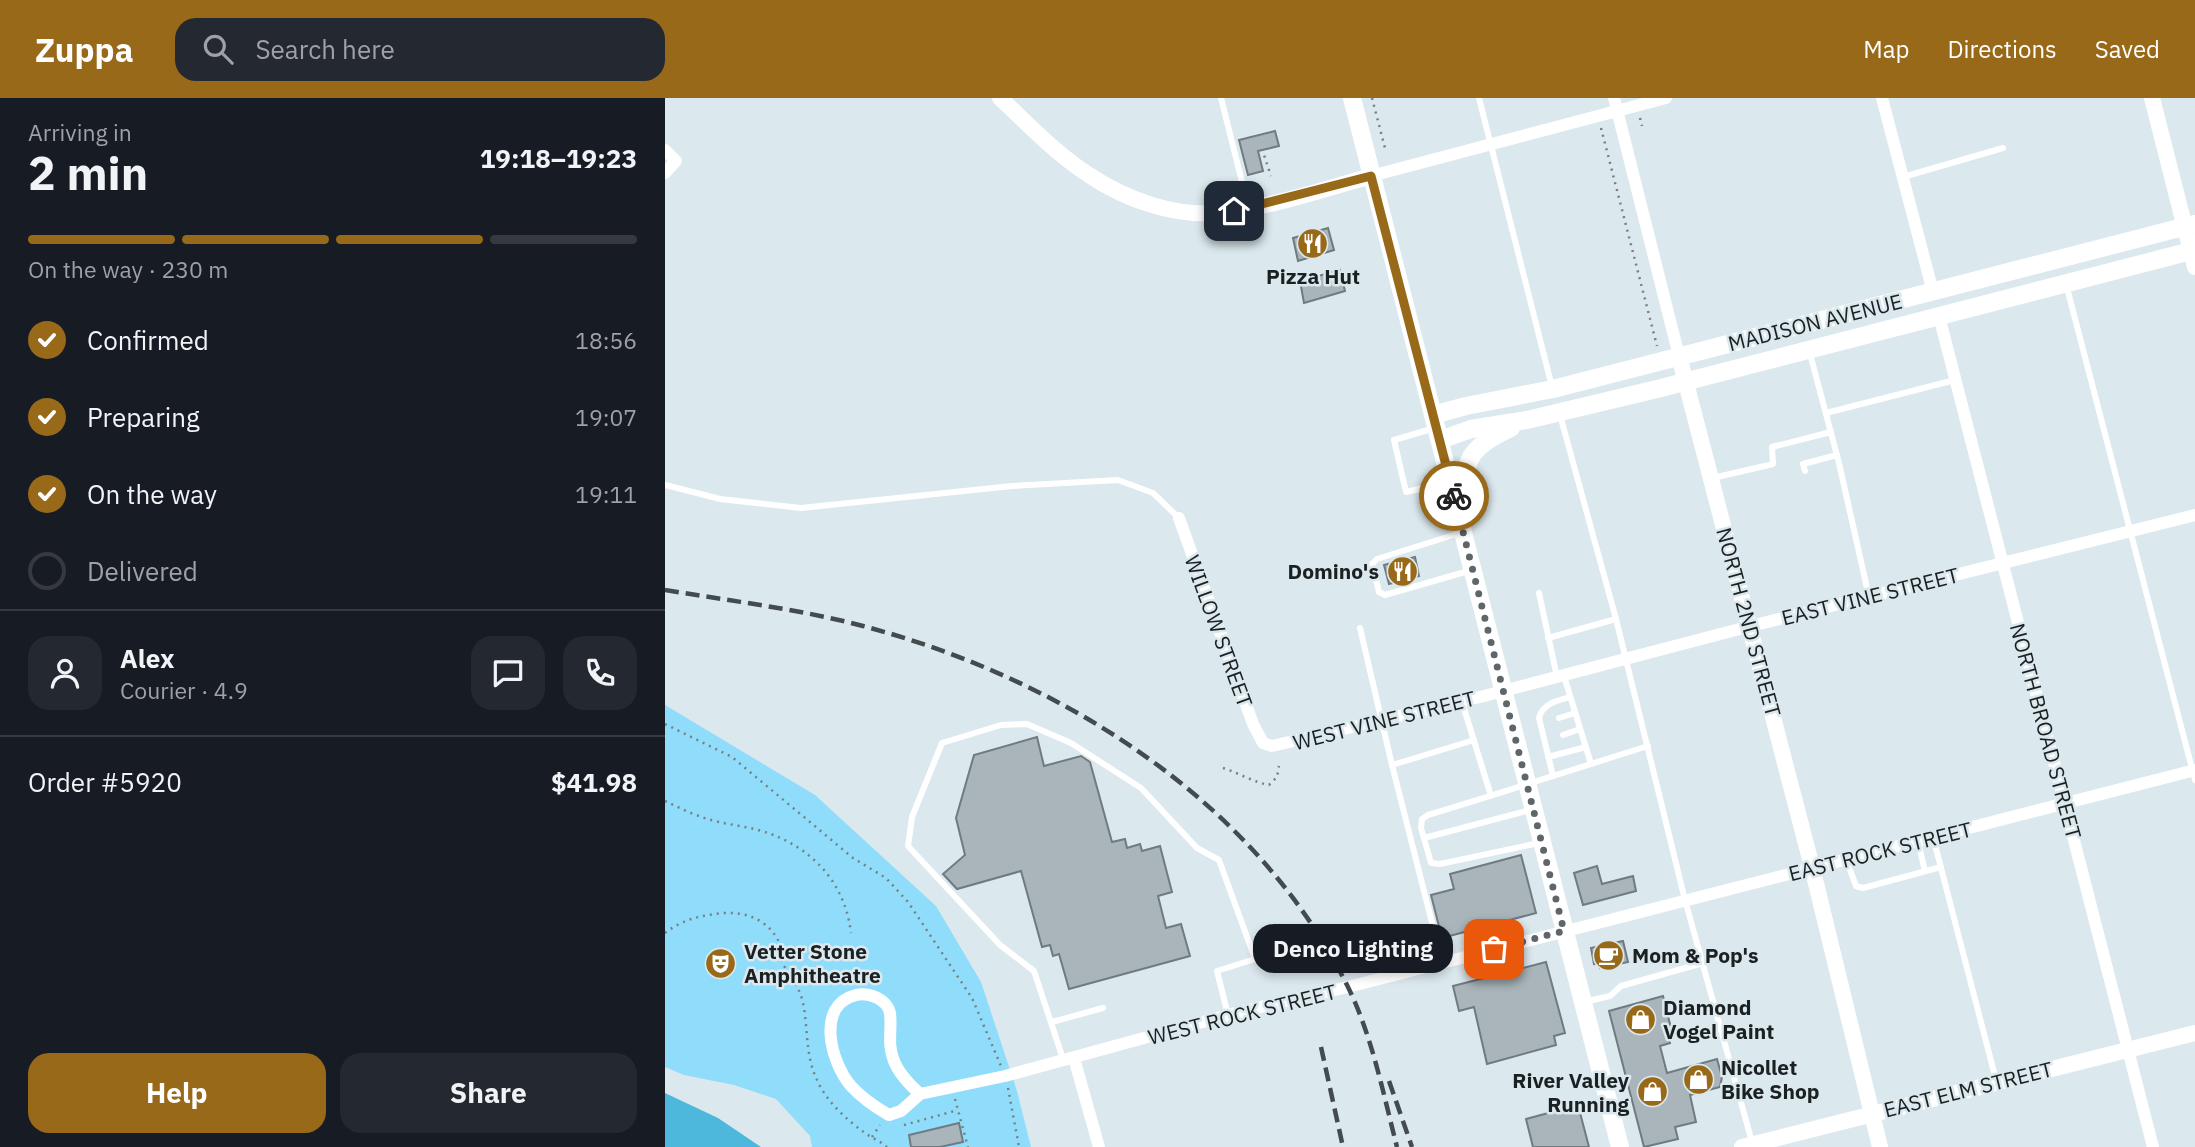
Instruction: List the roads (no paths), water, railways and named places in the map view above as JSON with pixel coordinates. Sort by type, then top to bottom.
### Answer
[{"type":"main road","points":[[1352,98],[1620,1147]]},
{"type":"main road","name":"MADISON AVENUE","points":[[1436,428],[1466,406],[1553,389],[2190,225]]},
{"type":"main road","name":"MADISON AVENUE","points":[[1436,428],[1471,429],[1527,420],[2066,283],[2194,256]]},
{"type":"main road","points":[[1463,528],[1465,473],[1471,456],[1483,442],[1527,420]]},
{"type":"street","points":[[1009,101],[1087,174],[1124,195],[1168,209],[1219,213],[1249,208],[1598,116],[1616,104],[1665,98]]},
{"type":"street","points":[[1882,98],[1933,292]]},
{"type":"street","points":[[2152,98],[2190,225],[2194,256]]},
{"type":"street","name":"NORTH 2ND STREET","points":[[1616,104],[1685,382],[1751,626],[1880,1147]]},
{"type":"street","points":[[665,150],[676,162],[665,173]]},
{"type":"street","name":"NORTH BROAD STREET","points":[[1939,316],[2153,1147]]},
{"type":"street","name":"EAST VINE STREET","points":[[1505,690],[2195,514]]},
{"type":"street","name":"WILLOW STREET","points":[[1179,518],[1253,724],[1263,743]]},
{"type":"street","name":"WEST VINE STREET","points":[[1263,743],[1283,745],[1505,690]]},
{"type":"street","name":"EAST ROCK STREET","points":[[1564,931],[1812,867],[2194,774]]},
{"type":"street","name":"WEST ROCK STREET","points":[[920,1094],[905,1080],[894,1063],[889,1047],[890,1011],[880,999],[871,995],[856,995],[844,1001],[832,1013],[830,1029],[838,1066],[849,1084],[889,1115],[901,1111],[920,1094],[1005,1076],[1228,1015],[1564,931]]},
{"type":"street","name":"EAST ELM STREET","points":[[1750,1146],[1871,1113],[2195,1033]]},
{"type":"street","points":[[1069,1059],[1099,1147]]},
{"type":"lane","points":[[1221,98],[1249,208]]},
{"type":"lane","points":[[1479,98],[1553,389]]},
{"type":"lane","points":[[1903,177],[2003,148]]},
{"type":"lane","points":[[2066,283],[2194,774]]},
{"type":"lane","points":[[1809,349],[1837,454],[1869,597]]},
{"type":"lane","points":[[1826,413],[1955,380]]},
{"type":"lane","points":[[1559,412],[1616,619],[1685,900],[1750,1146]]},
{"type":"lane","points":[[1436,428],[1394,440],[1406,492],[1451,481]]},
{"type":"lane","points":[[1711,479],[1773,464],[1772,447],[1831,432]]},
{"type":"lane","points":[[1805,471],[1803,464],[1837,454]]},
{"type":"lane","points":[[665,485],[720,499],[801,508],[1012,486],[1118,480],[1153,493],[1179,518]]},
{"type":"lane","points":[[1463,528],[1377,559],[1372,564],[1379,592],[1385,596],[1474,570]]},
{"type":"lane","points":[[1539,593],[1548,638],[1591,764]]},
{"type":"lane","points":[[1548,638],[1616,619]]},
{"type":"lane","points":[[1360,628],[1442,962]]},
{"type":"lane","points":[[1553,776],[1547,740],[1539,718],[1550,703],[1570,697]]},
{"type":"lane","points":[[1462,702],[1491,796]]},
{"type":"lane","points":[[1559,718],[1575,713]]},
{"type":"lane","points":[[1069,1059],[1052,1022],[1034,971],[1000,945],[908,846],[912,817],[942,743],[1001,725],[1027,724],[1071,743],[1140,788],[1197,848],[1219,860],[1255,959],[1217,971],[1228,1015]]},
{"type":"lane","points":[[1563,735],[1580,729]]},
{"type":"lane","points":[[1392,765],[1474,740]]},
{"type":"lane","points":[[1542,842],[1440,864],[1431,863],[1421,828],[1422,819],[1648,746]]},
{"type":"lane","points":[[1548,757],[1586,747]]},
{"type":"lane","points":[[1424,838],[1534,810]]},
{"type":"lane","points":[[1933,837],[1997,1082]]},
{"type":"lane","points":[[1918,841],[1925,870]]},
{"type":"lane","points":[[1846,859],[1853,881],[1856,886],[1863,888],[1941,867]]},
{"type":"lane","points":[[1582,1002],[1610,996],[1621,986],[1703,963]]},
{"type":"lane","points":[[1052,1022],[1103,1008]]},
{"type":"railway","points":[[665,590],[839,620],[937,649],[1009,678],[1078,713],[1144,755],[1205,803],[1260,858],[1308,918],[1356,1004],[1376,1064],[1397,1147]]},
{"type":"railway","points":[[1321,1047],[1343,1147]]},
{"type":"railway","points":[[1389,1081],[1412,1147]]},
{"type":"place","name":"Pizza Hut","points":[[1313,244]]},
{"type":"place","name":"Domino's","points":[[1402,571]]},
{"type":"place","name":"Denco Lighting","points":[[1494,949]]},
{"type":"place","name":"Mom & Pop's","points":[[1609,955]]},
{"type":"place","name":"Vetter Stone Amphitheatre","points":[[721,963]]},
{"type":"place","name":"Diamond Vogel Paint","points":[[1640,1019]]},
{"type":"place","name":"Nicollet Bike Shop","points":[[1698,1079]]},
{"type":"place","name":"River Valley Running","points":[[1652,1092]]}]
